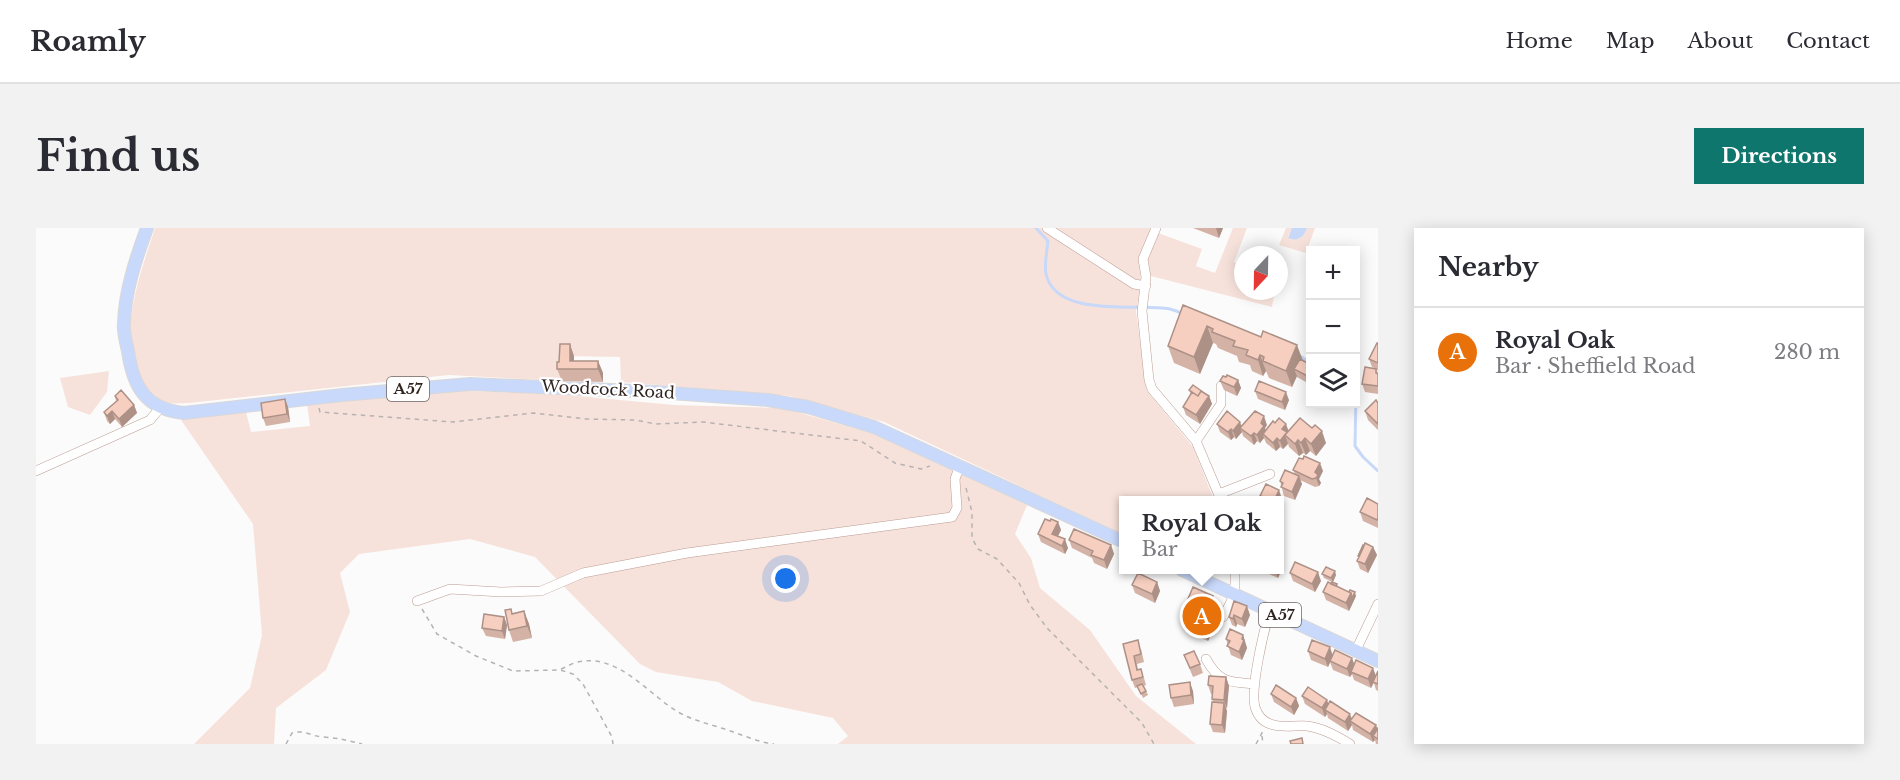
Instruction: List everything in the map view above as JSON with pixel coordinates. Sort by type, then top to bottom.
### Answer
[{"type":"main road","points":[[147,228],[130,285],[124,325],[130,367],[135,380],[150,401],[160,408]]},
{"type":"main road","name":"Woodcock Road","points":[[160,408],[184,413],[441,386],[498,384],[752,398],[808,407],[874,427],[1119,540]]},
{"type":"main road","name":"A57","points":[[1191,574],[1378,661]]},
{"type":"street","points":[[1047,228],[1145,290]]},
{"type":"street","points":[[1156,228],[1143,259],[1145,290],[1142,311],[1152,389],[1196,441],[1220,496]]},
{"type":"street","points":[[1196,441],[1221,404],[1221,386]]},
{"type":"street","points":[[36,471],[150,420],[160,408]]},
{"type":"street","points":[[417,601],[450,589],[501,592],[541,591],[583,573],[687,553],[952,517],[957,508],[956,479],[960,465]]},
{"type":"street","points":[[1222,496],[1270,474]]},
{"type":"street","points":[[1223,617],[1236,586],[1235,574]]},
{"type":"street","points":[[1356,651],[1378,604]]},
{"type":"street","points":[[1270,610],[1263,629],[1255,684],[1254,705],[1257,712],[1266,723],[1276,726],[1307,726],[1322,729],[1349,744]]},
{"type":"street","points":[[1206,659],[1214,673],[1222,679],[1255,684]]},
{"type":"path","points":[[317,398],[320,412],[385,418],[453,422],[534,413],[586,419],[635,420],[656,424],[703,422],[861,441],[895,463],[921,469],[930,466]]},
{"type":"path","points":[[965,482],[972,512],[972,538],[978,549],[997,559],[1019,584],[1030,605],[1047,628],[1142,723],[1154,744]]},
{"type":"path","points":[[417,601],[437,634],[476,656],[513,670],[560,670],[573,674],[583,684],[614,744]]},
{"type":"path","points":[[560,670],[577,662],[592,661],[608,664],[629,675],[649,692],[697,722],[774,744]]},
{"type":"path","points":[[1256,744],[1266,723]]},
{"type":"path","points":[[286,744],[292,733],[300,730],[323,738],[332,737],[362,744]]},
{"type":"path","points":[[1262,733],[1263,744]]},
{"type":"shaded area","points":[[155,228],[1151,228],[1139,258],[1141,282],[1136,312],[1147,391],[1193,447],[1212,496],[1119,496],[1119,533],[884,422],[790,396],[621,382],[620,357],[562,356],[562,381],[449,375],[189,403],[170,403],[160,399],[147,388],[137,371],[131,351],[132,310],[142,267]]},
{"type":"shaded area","points":[[1233,228],[1247,228],[1240,246],[1234,246],[1234,297],[1151,276],[1146,262],[1158,233],[1202,249],[1196,266],[1215,273]]},
{"type":"shaded area","points":[[1286,228],[1292,228],[1288,237],[1298,239],[1307,228],[1315,228],[1309,246],[1306,246],[1306,253],[1279,245]]},
{"type":"shaded area","points":[[1245,300],[1273,300],[1272,307]]},
{"type":"shaded area","points":[[109,371],[107,392],[90,415],[68,407],[60,378]]},
{"type":"shaded area","points":[[434,390],[555,394],[674,405],[783,408],[874,434],[1027,505],[1015,534],[1031,558],[1040,588],[1090,630],[1136,696],[1196,744],[838,744],[848,736],[833,718],[752,701],[718,682],[656,672],[640,664],[535,557],[470,539],[359,554],[340,573],[350,612],[326,670],[276,708],[274,744],[194,744],[250,688],[262,635],[253,524],[181,420],[246,412],[251,432],[310,426],[307,404]]},
{"type":"water","points":[[1292,228],[1307,228],[1302,236],[1295,239],[1288,238]]},
{"type":"building","points":[[1183,305],[1261,337],[1263,331],[1297,345],[1286,371],[1263,361],[1264,357],[1260,355],[1258,360],[1246,355],[1248,350],[1233,346],[1235,341],[1212,332],[1213,329],[1207,326],[1194,357],[1168,346]]},
{"type":"building","points":[[1378,343],[1378,363],[1369,359]]},
{"type":"building","points":[[560,344],[570,344],[570,361],[598,361],[598,369],[557,369]]},
{"type":"building","points":[[1300,359],[1306,362],[1306,375],[1294,369]]},
{"type":"building","points":[[1365,367],[1376,369],[1378,386],[1362,384]]},
{"type":"building","points":[[1227,375],[1238,380],[1234,387],[1220,381],[1223,376]]},
{"type":"building","points":[[1259,381],[1286,392],[1282,402],[1255,391]]},
{"type":"building","points":[[1193,385],[1203,392],[1201,391],[1198,396],[1189,390]]},
{"type":"building","points":[[121,390],[134,405],[119,419],[112,411],[107,416],[104,412],[118,400],[115,396]]},
{"type":"building","points":[[1201,391],[1209,396],[1196,415],[1183,407],[1192,392],[1198,396]]},
{"type":"building","points":[[285,399],[287,414],[263,418],[261,403]]},
{"type":"building","points":[[1376,400],[1378,403],[1378,424],[1365,411]]},
{"type":"building","points":[[1227,411],[1240,422],[1233,431],[1231,429],[1228,432],[1217,424]]},
{"type":"building","points":[[1255,411],[1264,416],[1261,423],[1264,426],[1257,435],[1254,433],[1251,436],[1240,428]]},
{"type":"building","points":[[1279,418],[1286,424],[1282,429],[1287,432],[1280,441],[1277,438],[1273,443],[1263,434],[1273,421],[1275,423]]},
{"type":"building","points":[[1300,418],[1312,428],[1315,425],[1322,431],[1311,444],[1305,438],[1301,443],[1298,440],[1295,444],[1285,435]]},
{"type":"building","points":[[1304,456],[1320,463],[1315,472],[1318,475],[1316,478],[1312,479],[1293,470],[1299,458],[1303,459]]},
{"type":"building","points":[[1285,470],[1299,476],[1292,492],[1281,487],[1283,483],[1280,481]]},
{"type":"building","points":[[1266,484],[1279,490],[1276,496],[1260,496]]},
{"type":"building","points":[[1367,498],[1378,504],[1377,520],[1360,512]]},
{"type":"building","points":[[1045,519],[1058,522],[1052,534],[1065,539],[1062,546],[1038,534]]},
{"type":"building","points":[[1074,529],[1111,545],[1104,560],[1091,555],[1093,551],[1069,540]]},
{"type":"building","points":[[1365,543],[1373,547],[1365,564],[1357,561]]},
{"type":"building","points":[[1295,562],[1318,572],[1312,584],[1290,573]]},
{"type":"building","points":[[1326,567],[1335,571],[1331,578],[1322,574]]},
{"type":"building","points":[[1138,574],[1157,582],[1152,594],[1132,585]]},
{"type":"building","points":[[1328,582],[1351,593],[1346,603],[1323,592]]},
{"type":"building","points":[[1193,587],[1213,596],[1205,614],[1209,615],[1203,628],[1190,623],[1193,616],[1183,611]]},
{"type":"building","points":[[1234,601],[1247,606],[1242,619],[1234,615],[1233,619],[1229,617]]},
{"type":"building","points":[[511,609],[512,614],[524,611],[527,626],[509,630],[505,610]]},
{"type":"building","points":[[484,614],[504,617],[502,631],[482,628]]},
{"type":"building","points":[[1230,629],[1243,635],[1244,640],[1239,652],[1227,646],[1230,641],[1226,639]]},
{"type":"building","points":[[1138,640],[1141,654],[1134,656],[1137,670],[1141,669],[1143,677],[1132,680],[1123,644]]},
{"type":"building","points":[[1312,640],[1330,647],[1325,659],[1308,651]]},
{"type":"building","points":[[1335,650],[1352,658],[1347,669],[1330,661]]},
{"type":"building","points":[[1194,651],[1200,664],[1190,668],[1184,655]]},
{"type":"building","points":[[1356,660],[1373,668],[1368,679],[1351,672]]},
{"type":"building","points":[[1378,671],[1378,684],[1373,682]]},
{"type":"building","points":[[1209,676],[1226,677],[1224,700],[1212,699],[1213,686],[1208,685]]},
{"type":"building","points":[[1190,682],[1191,695],[1171,698],[1169,685]]},
{"type":"building","points":[[1142,684],[1146,691],[1141,694],[1137,686]]},
{"type":"building","points":[[1276,685],[1296,698],[1291,707],[1271,694]]},
{"type":"building","points":[[1308,687],[1327,700],[1322,708],[1302,696]]},
{"type":"building","points":[[1330,701],[1350,714],[1345,722],[1325,710]]},
{"type":"building","points":[[1212,702],[1224,703],[1222,725],[1210,724]]},
{"type":"building","points":[[1356,713],[1376,725],[1370,734],[1350,721]]},
{"type":"building","points":[[1378,728],[1378,739],[1373,736]]},
{"type":"building","points":[[1302,738],[1303,744],[1291,744],[1290,741]]},
{"type":"waterway","points":[[1036,228],[1048,241],[1046,274],[1053,288],[1065,298],[1100,306],[1170,309],[1183,314]]},
{"type":"waterway","points":[[1300,356],[1306,360]]},
{"type":"waterway","points":[[1356,408],[1355,446],[1378,471]]},
{"type":"place","name":"Royal Oak","points":[[1202,616]]}]
